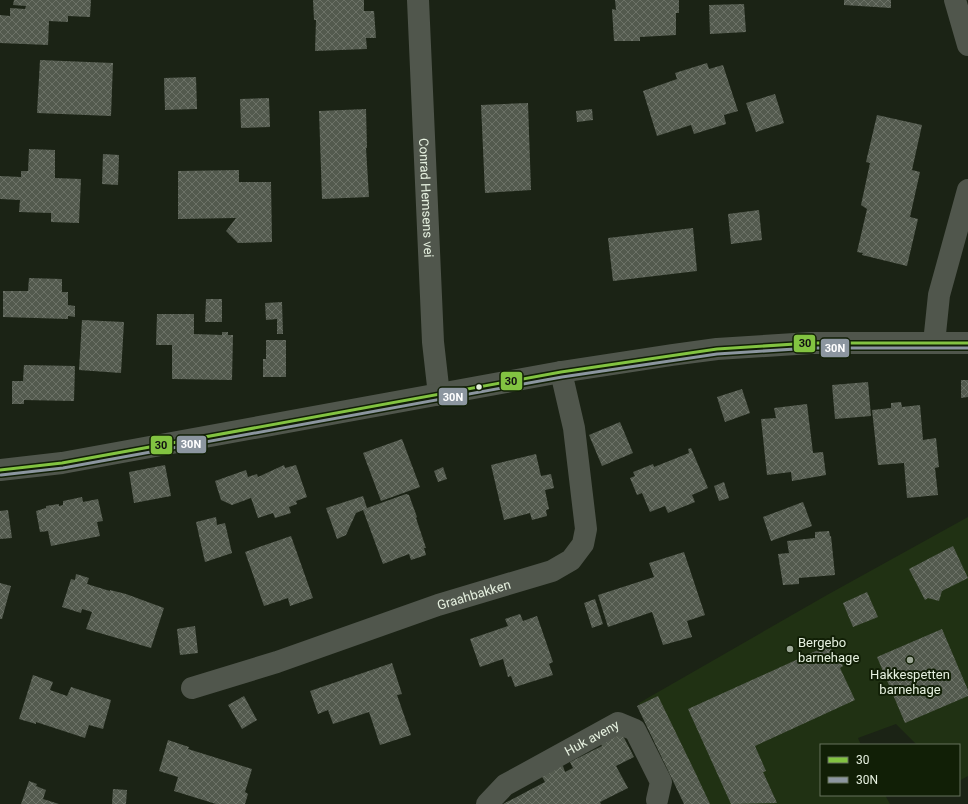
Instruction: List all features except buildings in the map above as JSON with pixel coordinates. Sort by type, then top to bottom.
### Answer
[{"type":"street","name":"Conrad Hemsens vei","points":[[418,0],[433,342],[439,395]]},
{"type":"street","points":[[955,0],[968,45]]},
{"type":"street","points":[[934,343],[939,295],[968,190]]},
{"type":"street","points":[[0,470],[62,463],[561,372],[717,349],[817,343],[968,343]]},
{"type":"street","name":"Graahbakken","points":[[192,688],[277,662],[438,605],[552,571],[571,560],[583,544],[586,529],[574,428],[561,372]]},
{"type":"street","name":"Huk aveny","points":[[487,804],[505,785],[618,723],[635,730],[661,782],[655,803]]},
{"type":"shaded area","points":[[968,517],[968,776],[960,780],[960,744],[916,744],[896,724],[858,738],[861,744],[820,744],[820,796],[886,796],[890,804],[687,804],[639,703],[827,595]]},
{"type":"transit line","name":"30","points":[[0,470],[62,463],[561,372],[717,349],[811,343],[968,343]]},
{"type":"transit line","name":"30N","points":[[1,475],[63,468],[562,377],[717,354],[811,348],[968,348]]},
{"type":"place","name":"Bergebo barnehage","points":[[790,649]]},
{"type":"place","name":"Hakkespetten barnehage","points":[[910,660]]}]
